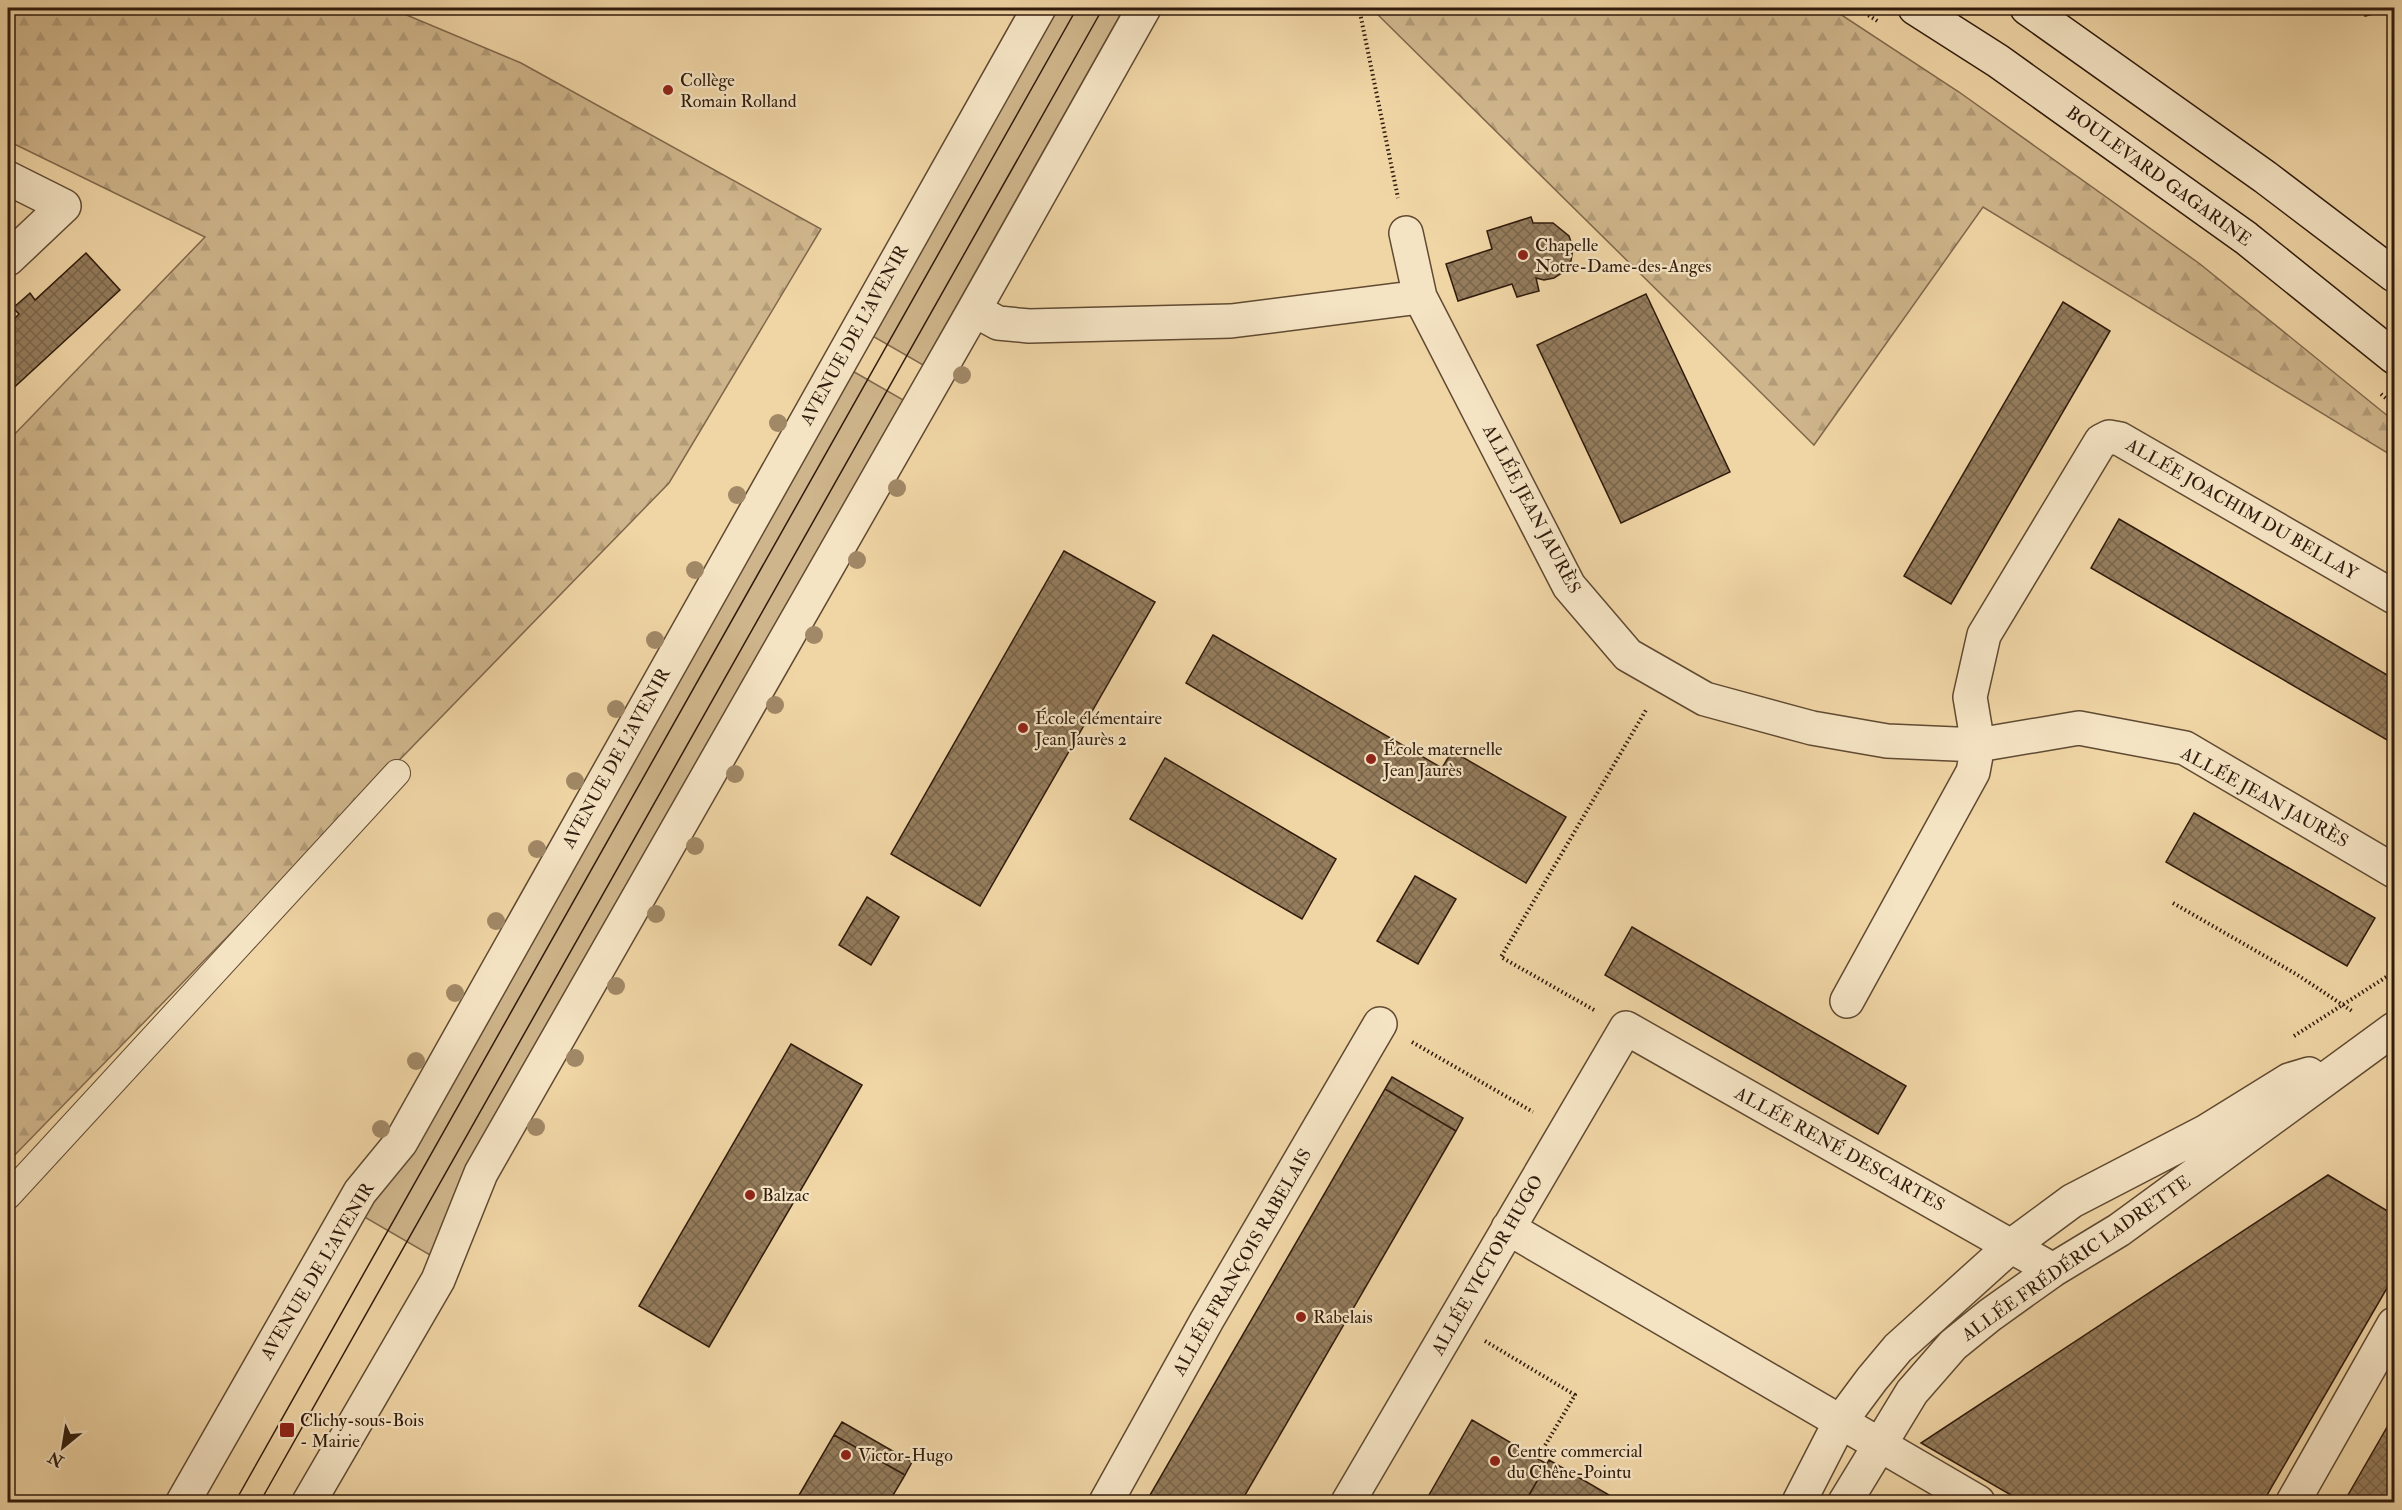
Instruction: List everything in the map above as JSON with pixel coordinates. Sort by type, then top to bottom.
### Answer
[{"type":"street","name":"AVENUE DE L'AVENIR","points":[[183,1503],[360,1192],[401,1142],[1039,8]]},
{"type":"street","points":[[309,1503],[438,1280],[481,1173],[1144,8]]},
{"type":"street","name":"BOULEVARD GAGARINE","points":[[1915,8],[1998,61],[2246,238],[2394,357]]},
{"type":"street","points":[[2027,8],[2265,177],[2394,275]]},
{"type":"street","points":[[8,178],[64,206],[8,259]]},
{"type":"street","name":"ALLÉE JEAN JAURÈS","points":[[1406,232],[1420,297],[1569,586],[1628,655],[1705,699],[1812,728],[1887,741],[1978,745],[2079,728],[2184,748],[2394,871]]},
{"type":"street","points":[[974,310],[998,322],[1029,326],[1231,321],[1420,297]]},
{"type":"street","name":"ALLÉE JOACHIM DU BELLAY","points":[[1978,745],[1970,697],[1984,634],[2101,441],[2109,437],[2120,438],[2394,597]]},
{"type":"street","points":[[1847,1001],[1972,772],[1978,745]]},
{"type":"street","name":"ALLÉE FRANÇOIS RABELAIS","points":[[1106,1503],[1207,1320],[1380,1024]]},
{"type":"street","name":"ALLÉE VICTOR HUGO","points":[[1348,1503],[1626,1028]]},
{"type":"street","name":"ALLÉE RENÉ DESCARTES","points":[[1626,1028],[2053,1270]]},
{"type":"street","name":"ALLÉE FRÉDÉRIC LADRETTE","points":[[1845,1503],[1912,1392],[1953,1345],[1990,1315],[2053,1270],[2120,1230],[2392,1031]]},
{"type":"street","name":"ALLÉE FRÉDÉRIC LADRETTE","points":[[1799,1503],[1840,1422],[1872,1379],[1898,1348],[2011,1246],[2072,1201],[2205,1132],[2289,1080],[2353,1059]]},
{"type":"street","points":[[1508,1228],[1978,1503]]},
{"type":"street","points":[[2293,1503],[2394,1324]]},
{"type":"street","points":[[1872,1379],[1874,1412],[1880,1444]]},
{"type":"lane","points":[[8,1196],[397,773]]},
{"type":"path","points":[[1359,8],[1406,232]]},
{"type":"path","points":[[1626,1028],[1501,957],[1666,676]]},
{"type":"path","points":[[2173,903],[2392,1031]]},
{"type":"path","points":[[1380,1024],[1566,1130]]},
{"type":"path","points":[[1453,1323],[1575,1395],[1537,1459]]},
{"type":"green space","points":[[8,8],[390,8],[521,63],[821,229],[669,483],[8,1162],[8,441],[205,237],[8,141]]},
{"type":"green space","points":[[1053,8],[1124,8],[923,365],[869,334]]},
{"type":"green space","points":[[1371,8],[1831,8],[1959,92],[2200,264],[2394,421],[2394,457],[1983,207],[1814,445]]},
{"type":"green space","points":[[849,369],[905,401],[430,1255],[361,1215]]},
{"type":"building","points":[[2363,8],[2394,8],[2394,9],[2365,16]]},
{"type":"building","name":"Chapelle Notre-Dame-des-Anges","points":[[1531,217],[1533,223],[1553,223],[1569,236],[1573,248],[1571,261],[1565,271],[1554,278],[1544,280],[1536,278],[1539,291],[1517,297],[1512,284],[1458,301],[1446,264],[1492,249],[1487,231]]},
{"type":"building","points":[[86,253],[120,290],[8,393],[8,325],[19,314],[13,308],[30,293],[35,300]]},
{"type":"building","points":[[1646,294],[1730,472],[1621,523],[1537,345]]},
{"type":"building","points":[[2063,302],[2110,331],[1951,604],[1904,576]]},
{"type":"building","points":[[2119,519],[2394,679],[2394,744],[2091,568]]},
{"type":"building","name":"École élémentaire Jean Jaurès 2","points":[[1064,551],[1155,602],[980,906],[891,854]]},
{"type":"building","name":"École maternelle Jean Jaurès","points":[[1213,635],[1442,768],[1452,751],[1566,817],[1526,883],[1186,683]]},
{"type":"building","points":[[1165,758],[1336,859],[1302,919],[1130,819]]},
{"type":"building","points":[[2194,813],[2375,918],[2347,966],[2166,862]]},
{"type":"building","points":[[1415,876],[1456,899],[1418,964],[1377,941]]},
{"type":"building","points":[[867,897],[899,917],[871,965],[839,945]]},
{"type":"building","points":[[1632,927],[1906,1086],[1878,1134],[1605,975]]},
{"type":"building","name":"Balzac","points":[[791,1044],[862,1085],[709,1347],[639,1306]]},
{"type":"building","points":[[1392,1077],[1463,1118],[1456,1131],[1385,1089]]},
{"type":"building","name":"Rabelais","points":[[1385,1089],[1456,1131],[1241,1502],[1146,1502]]},
{"type":"building","points":[[2328,1175],[2394,1215],[2394,1276],[2263,1502],[2023,1502],[1921,1443]]},
{"type":"building","points":[[2394,1415],[2394,1502],[2344,1502]]},
{"type":"building","name":"Centre commercial du Chêne-Pointu","points":[[1472,1420],[1547,1464],[1525,1502],[1425,1502]]},
{"type":"building","points":[[842,1422],[912,1462],[905,1475],[834,1435]]},
{"type":"building","name":"Victor-Hugo","points":[[834,1435],[905,1475],[889,1502],[795,1502]]},
{"type":"building","points":[[1549,1460],[1621,1502],[1525,1502]]},
{"type":"tram line","points":[[235,1502],[1077,8]]},
{"type":"tram line","points":[[260,1502],[1103,8]]},
{"type":"place","name":"Collège Romain Rolland","points":[[668,90]]},
{"type":"place","name":"Chapelle Notre-Dame-des-Anges","points":[[1523,255]]},
{"type":"place","name":"École élémentaire Jean Jaurès 2","points":[[1023,728]]},
{"type":"place","name":"École maternelle Jean Jaurès","points":[[1371,759]]},
{"type":"place","name":"Balzac","points":[[750,1195]]},
{"type":"place","name":"Rabelais","points":[[1301,1317]]},
{"type":"place","name":"Clichy-sous-Bois - Mairie","points":[[287,1430]]},
{"type":"place","name":"Victor-Hugo","points":[[846,1455]]},
{"type":"place","name":"Centre commercial du Chêne-Pointu","points":[[1495,1461]]}]
